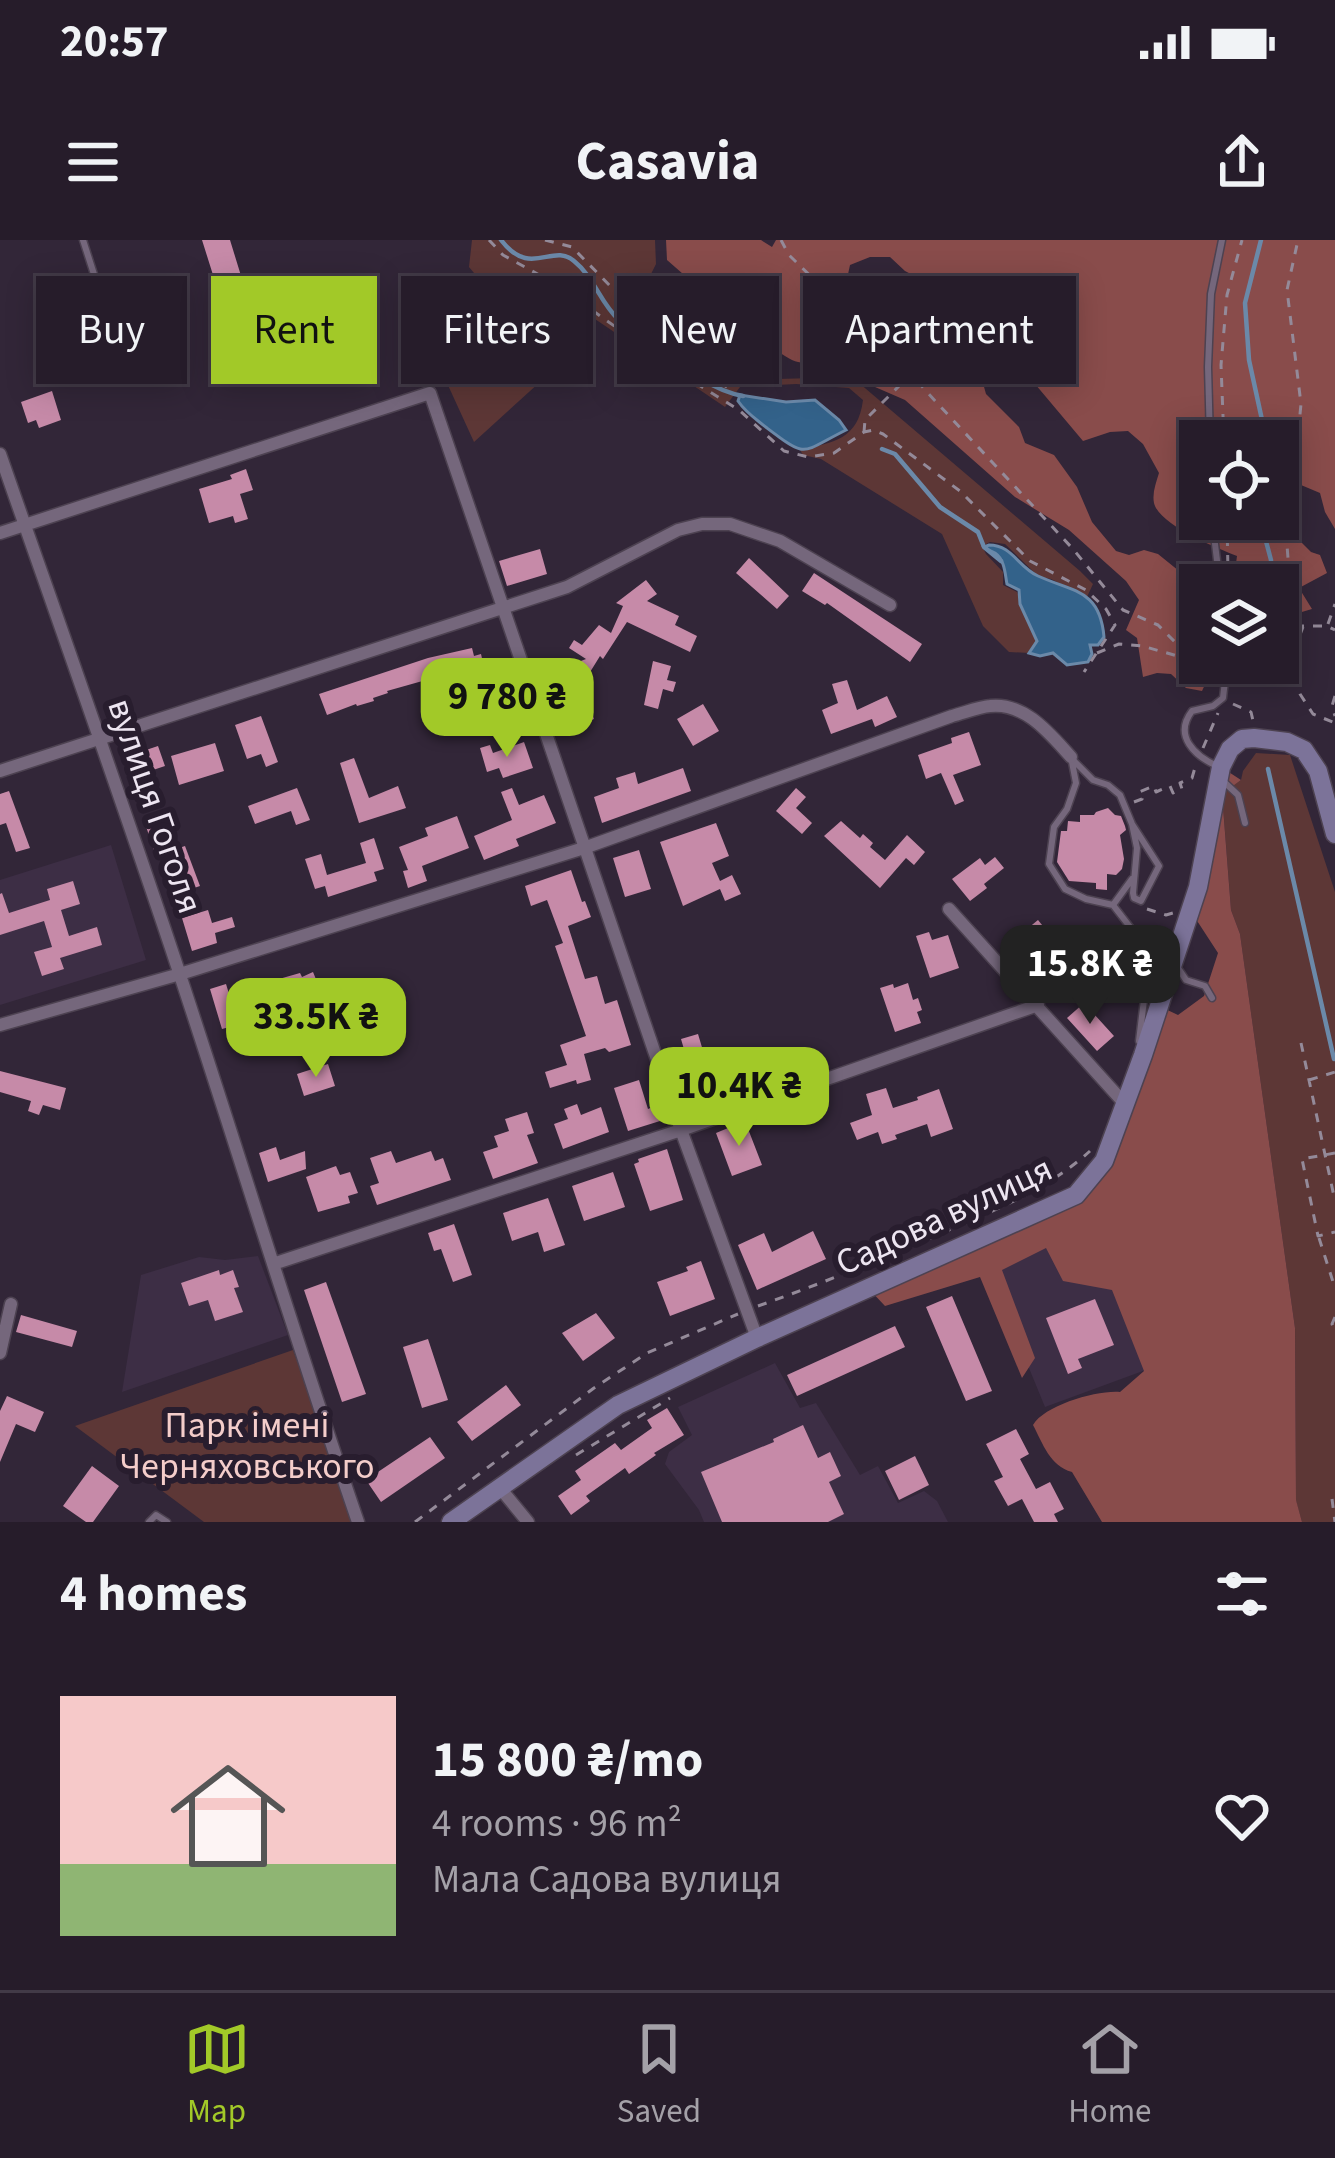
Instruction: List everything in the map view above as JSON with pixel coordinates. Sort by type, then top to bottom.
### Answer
[{"type":"street","points":[[0,533],[430,393],[681,1130],[757,1338]]},
{"type":"street","name":"вулиця Гоголя","points":[[0,454],[102,740],[358,1522]]},
{"type":"street","points":[[0,771],[567,587],[678,530],[716,524],[749,529],[779,541],[890,605]]},
{"type":"street","points":[[0,1025],[584,848],[993,705],[1017,709],[1042,726],[1071,757]]},
{"type":"street","points":[[1220,772],[1230,749],[1242,739],[1286,742],[1304,750],[1318,771],[1335,834]]},
{"type":"street","name":"Садова вулиця","points":[[451,1522],[618,1405],[1076,1195],[1104,1161],[1143,1055],[1198,887],[1220,772]]},
{"type":"street","points":[[949,908],[1125,1104]]},
{"type":"street","points":[[273,1264],[681,1130],[1038,1005]]},
{"type":"street","points":[[0,1353],[11,1304]]},
{"type":"street","points":[[500,1488],[529,1522]]},
{"type":"lane","points":[[83,240],[95,276]]},
{"type":"lane","points":[[1209,420],[1211,294],[1222,240]]},
{"type":"lane","points":[[1226,684],[1223,698],[1214,706],[1192,711],[1186,719],[1185,736],[1199,757],[1220,772],[1238,795],[1245,823]]},
{"type":"lane","points":[[1071,757],[1093,780],[1120,795],[1137,842],[1133,895],[1143,901],[1159,866],[1132,824]]},
{"type":"lane","points":[[1071,757],[1076,783],[1054,827],[1049,864],[1065,889],[1112,905],[1137,936],[1148,975],[1138,1042],[1143,1055]]},
{"type":"lane","points":[[1112,905],[1135,874]]},
{"type":"lane","points":[[1174,962],[1182,976],[1205,986],[1212,998]]},
{"type":"lane","points":[[149,1522],[156,1516],[167,1522]]},
{"type":"path","points":[[489,240],[502,255],[554,283],[739,410],[784,451],[808,457],[834,453],[864,432],[883,434],[960,491],[1030,561],[1086,590],[1106,609],[1114,625]]},
{"type":"path","points":[[545,240],[572,248],[636,319],[679,357],[727,387]]},
{"type":"path","points":[[781,240],[810,276]]},
{"type":"path","points":[[1223,420],[1221,365],[1227,295],[1242,240]]},
{"type":"path","points":[[1289,564],[1300,404],[1287,290],[1298,240]]},
{"type":"path","points":[[864,432],[865,420],[901,384]]},
{"type":"path","points":[[923,384],[1124,610],[1158,625],[1179,644]]},
{"type":"path","points":[[1327,626],[1335,604]]},
{"type":"path","points":[[1084,672],[1124,610]]},
{"type":"path","points":[[1299,626],[1335,630]]},
{"type":"path","points":[[1304,627],[1288,665],[1313,715],[1335,723]]},
{"type":"path","points":[[1097,653],[1119,644],[1179,655]]},
{"type":"path","points":[[1335,696],[1331,706],[1335,716]]},
{"type":"path","points":[[1223,698],[1251,712],[1255,727]]},
{"type":"path","points":[[1215,719],[1218,713]]},
{"type":"path","points":[[1132,803],[1142,799],[1139,792],[1154,786],[1156,792],[1170,786],[1172,793],[1182,789],[1180,782],[1192,778],[1199,757]]},
{"type":"path","points":[[1143,901],[1147,909],[1174,913]]},
{"type":"path","points":[[1301,1043],[1335,1201]]},
{"type":"path","points":[[1309,1080],[1335,1072]]},
{"type":"path","points":[[415,1522],[647,1353],[1015,1202],[1068,1171],[1094,1148]]},
{"type":"path","points":[[1335,1153],[1302,1159],[1335,1288]]},
{"type":"path","points":[[1318,1236],[1335,1232]]},
{"type":"path","points":[[1335,1317],[1335,1333]]},
{"type":"path","points":[[1331,1499],[1335,1522]]},
{"type":"shaded area","points":[[666,240],[761,240],[772,247],[776,240],[1335,240],[1335,529],[1320,493],[1301,485],[1299,492],[1299,420],[1179,420],[1179,528],[1154,503],[1159,473],[1143,444],[1128,431],[1083,441],[1035,384],[1076,384],[1076,276],[915,276],[890,257],[870,257],[850,265],[848,276],[803,276],[803,362],[798,362],[779,352],[779,276],[683,274],[667,260]]},
{"type":"shaded area","points":[[868,384],[983,384],[986,394],[1019,427],[1025,443],[1054,455],[1077,487],[1092,522],[1116,551],[1158,554],[1179,571],[1179,681],[1171,674],[1143,677],[1137,638],[1126,630],[1139,600],[1126,581],[1069,530],[1015,497],[905,400]]},
{"type":"shaded area","points":[[1201,540],[1299,540],[1320,555],[1327,573],[1299,588],[1299,564],[1236,564],[1237,556]]},
{"type":"shaded area","points":[[1299,588],[1312,609],[1299,613]]},
{"type":"shaded area","points":[[1182,684],[1205,684],[1202,691]]},
{"type":"shaded area","points":[[1221,767],[1241,780],[1222,794],[1231,910],[1240,934],[1295,1328],[1296,1500],[1302,1522],[1102,1522],[1072,1472],[1053,1460],[1033,1425],[1048,1411],[1072,1400],[1120,1392],[1144,1371],[1112,1290],[1063,1281],[1046,1248],[1002,1270],[1035,1358],[1022,1378],[980,1277],[885,1306],[868,1288],[1075,1195],[1104,1161],[1159,1006],[1178,1015],[1204,996],[1218,953],[1190,910]]},
{"type":"shaded area","points":[[111,845],[146,960],[0,1005],[0,880]]},
{"type":"shaded area","points":[[1102,1221],[1151,1368],[1045,1407],[985,1261]]},
{"type":"shaded area","points":[[258,1256],[288,1335],[122,1392],[141,1275],[199,1257]]},
{"type":"shaded area","points":[[775,1363],[800,1408],[816,1403],[860,1475],[878,1466],[898,1503],[924,1491],[937,1501],[948,1522],[704,1522],[665,1464],[669,1452],[692,1435],[678,1407]]},
{"type":"green space","points":[[472,240],[655,240],[656,264],[650,276],[617,276],[617,334],[593,318],[593,276],[477,276],[469,267]]},
{"type":"green space","points":[[803,378],[803,384],[860,384],[1080,571],[1093,584],[1087,597],[1039,577],[1005,544],[982,546],[1003,572],[1003,585],[1017,592],[1037,641],[1029,653],[1009,652],[983,626],[942,534],[800,450],[843,437],[856,423],[863,400],[849,388],[796,384],[740,387],[725,407],[691,384],[779,384],[779,379]]},
{"type":"green space","points":[[447,384],[538,384],[474,442]]},
{"type":"green space","points":[[1256,753],[1290,755],[1335,892],[1335,1522],[1302,1522],[1296,1501],[1295,1328],[1240,934],[1231,910],[1222,793],[1241,780]]},
{"type":"green space","name":"Парк імені Черняховського","points":[[293,1350],[356,1522],[204,1522],[75,1426]]},
{"type":"water","points":[[740,395],[786,402],[815,400],[846,430],[812,448],[798,448],[748,412],[738,401]]},
{"type":"water","points":[[984,547],[1004,549],[1031,572],[1091,601],[1104,637],[1098,645],[1090,645],[1088,662],[1067,665],[1053,653],[1029,653],[1037,641],[1020,604],[1019,590],[1007,584],[1001,559]]},
{"type":"building","points":[[202,240],[230,240],[241,276],[213,276]]},
{"type":"building","points":[[52,391],[61,420],[39,428],[36,420],[28,423],[21,402]]},
{"type":"building","points":[[246,469],[253,490],[240,494],[248,519],[235,523],[233,516],[209,523],[199,489],[232,479],[230,475]]},
{"type":"building","points":[[540,549],[547,574],[507,586],[499,561]]},
{"type":"building","points":[[749,558],[789,596],[777,609],[736,573]]},
{"type":"building","points":[[814,573],[922,644],[910,662],[827,603],[802,591]]},
{"type":"building","points":[[646,580],[657,594],[647,601],[679,616],[675,625],[697,636],[690,652],[627,622],[587,677],[576,670],[594,719],[563,731],[550,700],[556,697],[547,674],[586,659],[569,648],[574,640],[582,645],[599,625],[611,633],[623,606],[616,603]]},
{"type":"building","points":[[472,648],[474,656],[481,654],[484,667],[442,676],[462,729],[447,735],[426,680],[327,715],[319,694],[428,658]]},
{"type":"building","points":[[653,661],[671,666],[667,680],[676,682],[673,692],[663,689],[658,709],[644,705]]},
{"type":"building","points":[[847,680],[857,710],[887,696],[897,717],[875,727],[872,719],[831,734],[822,710],[838,703],[832,684]]},
{"type":"building","points":[[703,704],[719,731],[693,746],[677,719]]},
{"type":"building","points":[[261,716],[278,762],[266,767],[261,754],[247,759],[235,725]]},
{"type":"building","points":[[969,732],[981,765],[953,775],[964,801],[955,805],[941,773],[926,779],[918,755]]},
{"type":"building","points":[[524,742],[533,768],[503,778],[499,768],[487,772],[480,748],[490,745],[493,753]]},
{"type":"building","points":[[215,743],[224,771],[179,785],[171,756]]},
{"type":"building","points":[[158,746],[165,766],[150,771],[157,792],[138,798],[125,757]]},
{"type":"building","points":[[354,758],[369,798],[398,786],[406,808],[359,823],[340,763]]},
{"type":"building","points":[[683,768],[691,791],[602,823],[594,797],[619,788],[616,778],[635,772],[638,784]]},
{"type":"building","points":[[297,788],[310,820],[296,825],[291,811],[255,824],[248,806]]},
{"type":"building","points":[[512,788],[519,805],[544,795],[556,823],[516,839],[519,846],[484,860],[474,836],[512,820],[501,792]]},
{"type":"building","points":[[796,788],[806,797],[796,808],[812,823],[802,834],[776,811]]},
{"type":"building","points":[[9,791],[30,848],[16,852],[6,823],[0,825],[0,794]]},
{"type":"building","points":[[1108,808],[1121,816],[1126,830],[1120,835],[1122,869],[1116,875],[1107,874],[1107,890],[1096,889],[1096,883],[1069,881],[1057,862],[1061,831],[1067,831],[1068,821],[1080,822],[1080,815]]},
{"type":"building","points":[[161,815],[173,850],[185,846],[200,886],[176,894],[144,820]]},
{"type":"building","points":[[457,816],[469,848],[422,866],[427,881],[408,888],[403,871],[408,870],[399,847],[428,836],[425,828]]},
{"type":"building","points":[[841,821],[860,838],[863,834],[885,860],[907,835],[925,852],[914,865],[906,858],[880,888],[824,836]]},
{"type":"building","points":[[716,823],[729,856],[712,863],[720,881],[732,875],[741,894],[725,901],[720,889],[683,906],[660,842]]},
{"type":"building","points":[[374,838],[384,869],[374,872],[377,881],[328,897],[325,886],[315,889],[305,859],[321,854],[327,875],[366,863],[360,843]]},
{"type":"building","points":[[639,850],[651,889],[625,897],[613,858]]},
{"type":"building","points":[[995,857],[1004,868],[970,901],[952,879],[980,858],[985,865]]},
{"type":"building","points":[[571,870],[591,917],[568,926],[585,979],[597,976],[605,1004],[617,1000],[631,1045],[584,1054],[591,1080],[550,1088],[545,1072],[567,1065],[560,1045],[586,1036],[555,946],[563,943],[547,900],[531,906],[525,886]]},
{"type":"building","points":[[73,881],[80,904],[61,910],[69,936],[97,927],[102,945],[60,958],[64,969],[42,976],[34,952],[52,947],[44,921],[0,935],[0,894],[9,913],[50,900],[47,889]]},
{"type":"building","points":[[208,910],[212,923],[232,917],[235,927],[215,933],[217,943],[192,951],[182,918]]},
{"type":"building","points":[[1038,920],[1076,967],[1054,985],[1016,938]]},
{"type":"building","points":[[929,932],[932,940],[948,935],[959,968],[930,978],[916,936]]},
{"type":"building","points":[[313,972],[324,999],[315,1003],[309,989],[285,996],[279,979]]},
{"type":"building","points":[[908,983],[922,1010],[917,1012],[921,1023],[895,1032],[880,988]]},
{"type":"building","points":[[226,984],[234,1010],[243,1007],[248,1022],[222,1029],[210,989]]},
{"type":"building","points":[[1084,1003],[1114,1036],[1097,1051],[1067,1018]]},
{"type":"building","points":[[698,1034],[713,1084],[720,1082],[726,1100],[701,1108],[681,1039]]},
{"type":"building","points":[[328,1064],[335,1086],[304,1096],[297,1074]]},
{"type":"building","points":[[0,1071],[66,1088],[60,1110],[43,1105],[39,1115],[28,1111],[31,1101],[0,1092]]},
{"type":"building","points":[[639,1080],[648,1109],[655,1106],[660,1121],[628,1131],[614,1088]]},
{"type":"building","points":[[886,1088],[893,1108],[939,1089],[953,1129],[931,1137],[927,1124],[882,1144],[878,1132],[857,1140],[850,1123],[872,1115],[866,1094]]},
{"type":"building","points":[[577,1104],[581,1115],[601,1107],[609,1132],[563,1149],[554,1124],[568,1119],[564,1109]]},
{"type":"building","points":[[527,1112],[534,1133],[527,1135],[538,1163],[493,1179],[483,1152],[498,1147],[494,1136],[509,1131],[505,1119]]},
{"type":"building","points":[[745,1121],[762,1165],[732,1176],[716,1133]]},
{"type":"building","points":[[276,1147],[280,1160],[305,1151],[306,1169],[268,1182],[259,1153]]},
{"type":"building","points":[[667,1149],[683,1200],[650,1211],[634,1164]]},
{"type":"building","points":[[391,1151],[396,1163],[431,1151],[435,1161],[443,1158],[451,1180],[377,1205],[370,1186],[379,1183],[370,1158]]},
{"type":"building","points":[[336,1166],[340,1175],[350,1172],[358,1193],[348,1196],[350,1203],[318,1212],[306,1177]]},
{"type":"building","points":[[613,1172],[625,1207],[584,1221],[572,1186]]},
{"type":"building","points":[[548,1198],[565,1245],[544,1252],[538,1232],[512,1241],[503,1213]]},
{"type":"building","points":[[454,1224],[472,1275],[453,1282],[441,1249],[434,1251],[428,1233]]},
{"type":"building","points":[[813,1231],[826,1259],[757,1290],[738,1245],[764,1233],[772,1252]]},
{"type":"building","points":[[701,1261],[715,1299],[670,1316],[657,1282]]},
{"type":"building","points":[[219,1270],[220,1275],[233,1270],[243,1312],[215,1321],[208,1300],[189,1306],[181,1283]]},
{"type":"building","points":[[326,1282],[366,1394],[342,1402],[304,1290]]},
{"type":"building","points":[[952,1296],[992,1391],[966,1401],[926,1307]]},
{"type":"building","points":[[1095,1299],[1114,1345],[1078,1359],[1082,1368],[1068,1374],[1046,1318]]},
{"type":"building","points":[[596,1313],[615,1338],[583,1361],[562,1333]]},
{"type":"building","points":[[21,1315],[77,1331],[72,1347],[16,1332]]},
{"type":"building","points":[[895,1326],[905,1347],[797,1396],[787,1375]]},
{"type":"building","points":[[428,1339],[448,1400],[422,1408],[403,1347]]},
{"type":"building","points":[[506,1385],[521,1405],[472,1441],[457,1422]]},
{"type":"building","points":[[7,1396],[44,1412],[35,1432],[16,1424],[0,1462],[0,1411]]},
{"type":"building","points":[[667,1408],[684,1435],[629,1474],[625,1468],[586,1496],[590,1501],[571,1515],[558,1496],[581,1480],[575,1471],[615,1443],[621,1450],[652,1428],[647,1420]]},
{"type":"building","points":[[803,1425],[818,1458],[830,1452],[841,1476],[829,1482],[844,1514],[828,1522],[722,1522],[701,1472]]},
{"type":"building","points":[[1016,1429],[1029,1454],[1020,1459],[1036,1489],[1050,1482],[1064,1509],[1054,1514],[1058,1522],[1034,1522],[1022,1499],[1008,1506],[994,1481],[1003,1477],[986,1444]]},
{"type":"building","points":[[430,1437],[445,1458],[381,1502],[366,1480]]},
{"type":"building","points":[[915,1456],[929,1485],[899,1500],[885,1471]]},
{"type":"building","points":[[92,1466],[119,1486],[93,1522],[86,1522],[63,1506]]},
{"type":"waterway","points":[[501,240],[522,257],[558,255],[574,261],[621,321],[702,379],[743,396]]},
{"type":"waterway","points":[[1261,240],[1245,303],[1249,360],[1262,420]]},
{"type":"waterway","points":[[882,449],[895,454],[940,507],[978,532],[984,547],[1001,561]]},
{"type":"waterway","points":[[1266,540],[1271,564]]},
{"type":"waterway","points":[[1268,769],[1334,1059]]}]
